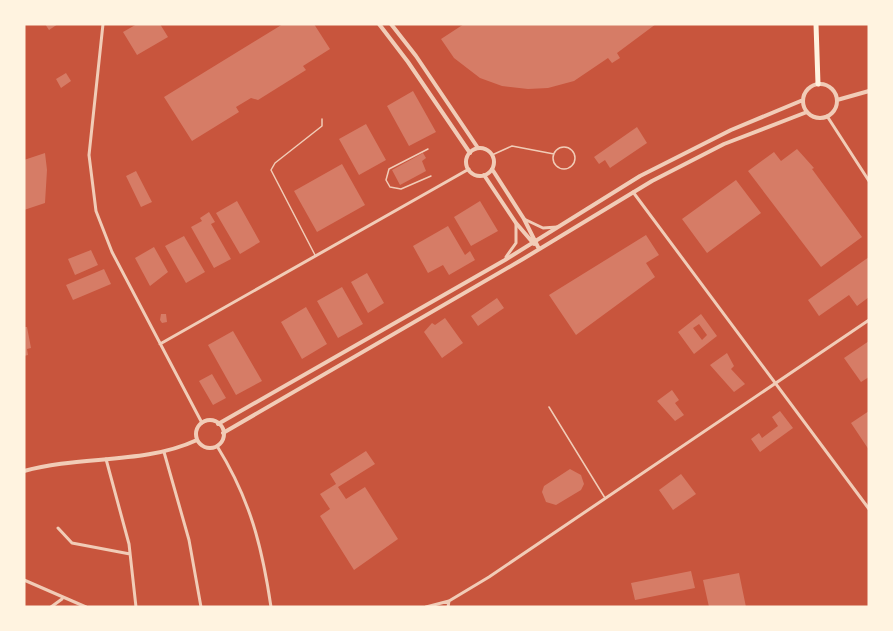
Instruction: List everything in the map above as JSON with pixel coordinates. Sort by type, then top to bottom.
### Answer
[{"type":"main road","points":[[816,24],[818,84]]},
{"type":"street","points":[[103,24],[88,155],[96,211],[112,252],[202,423]]},
{"type":"street","points":[[379,24],[470,153]]},
{"type":"street","points":[[391,24],[417,56],[478,148]]},
{"type":"street","points":[[818,84],[829,86],[837,100],[834,110],[827,116],[816,117],[807,112],[803,100],[806,91],[818,84]]},
{"type":"street","points":[[837,100],[869,91]]},
{"type":"street","points":[[218,424],[505,260],[676,157],[731,130],[803,100]]},
{"type":"street","points":[[223,433],[633,192],[724,144],[807,112]]},
{"type":"street","points":[[827,116],[869,181]]},
{"type":"street","points":[[492,169],[484,175],[475,174],[469,169],[467,161],[470,153],[478,148],[486,149],[492,155],[492,169],[524,219],[534,242]]},
{"type":"street","points":[[160,344],[469,169]]},
{"type":"street","points":[[484,175],[516,223],[539,249]]},
{"type":"street","points":[[633,192],[869,509]]},
{"type":"street","points":[[524,219],[543,228],[559,226]]},
{"type":"street","points":[[505,260],[516,243],[516,223]]},
{"type":"street","points":[[426,607],[449,601],[489,577],[869,320]]},
{"type":"street","points":[[210,421],[218,424],[223,433],[222,440],[217,446],[208,448],[197,440],[196,433],[202,423],[210,421]]},
{"type":"street","points":[[24,471],[62,462],[164,452],[197,440]]},
{"type":"street","points":[[217,446],[247,504],[262,547],[271,607]]},
{"type":"street","points":[[164,452],[189,540],[201,607]]},
{"type":"street","points":[[106,459],[130,554],[136,607]]},
{"type":"street","points":[[58,528],[72,543],[130,554]]},
{"type":"street","points":[[24,580],[62,599],[86,607]]},
{"type":"street","points":[[51,607],[62,599]]},
{"type":"street","points":[[448,607],[449,601]]},
{"type":"lane","points":[[316,256],[271,170],[275,163],[322,126],[322,119]]},
{"type":"lane","points":[[492,155],[512,146],[554,154]]},
{"type":"lane","points":[[561,148],[567,148],[573,154],[573,163],[567,169],[560,169],[553,161],[554,154],[561,148]]},
{"type":"lane","points":[[428,149],[389,168],[386,180],[390,187],[401,189],[431,176]]},
{"type":"lane","points":[[549,407],[606,498]]},
{"type":"building","points":[[45,24],[58,24],[49,30]]},
{"type":"building","points":[[137,24],[160,24],[168,37],[137,55],[123,32]]},
{"type":"building","points":[[283,24],[314,24],[330,49],[303,66],[306,70],[258,100],[251,98],[236,107],[239,112],[192,141],[164,97]]},
{"type":"building","points":[[464,24],[656,24],[617,53],[620,58],[612,63],[608,58],[574,81],[548,88],[528,89],[502,86],[480,78],[454,58],[441,39]]},
{"type":"building","points":[[66,73],[71,81],[61,88],[56,79]]},
{"type":"building","points":[[413,91],[436,132],[409,146],[387,106]]},
{"type":"building","points":[[366,124],[386,160],[359,175],[339,139]]},
{"type":"building","points":[[637,127],[647,143],[610,168],[605,160],[599,164],[594,157]]},
{"type":"building","points":[[797,149],[814,168],[812,169],[862,237],[821,267],[748,171],[774,152],[781,161]]},
{"type":"building","points":[[45,153],[47,170],[45,203],[24,210],[24,160]]},
{"type":"building","points":[[423,153],[426,158],[422,161],[426,171],[400,185],[392,170]]},
{"type":"building","points":[[342,164],[365,205],[317,232],[294,191]]},
{"type":"building","points":[[136,171],[152,202],[141,207],[126,176]]},
{"type":"building","points":[[736,180],[761,213],[707,253],[682,219]]},
{"type":"building","points":[[237,201],[260,242],[240,254],[216,213]]},
{"type":"building","points":[[480,201],[498,231],[471,246],[454,217]]},
{"type":"building","points":[[209,212],[215,222],[211,224],[231,259],[214,268],[191,227],[202,221],[200,218]]},
{"type":"building","points":[[448,226],[465,255],[470,251],[475,260],[449,275],[443,265],[428,273],[413,246]]},
{"type":"building","points":[[646,235],[659,255],[646,263],[655,277],[576,335],[549,295]]},
{"type":"building","points":[[184,236],[205,272],[186,283],[165,246]]},
{"type":"building","points":[[154,247],[168,272],[150,286],[135,258]]},
{"type":"building","points":[[91,250],[98,265],[75,275],[68,259]]},
{"type":"building","points":[[869,257],[869,297],[857,306],[849,295],[819,316],[808,300]]},
{"type":"building","points":[[104,269],[111,284],[73,300],[66,285]]},
{"type":"building","points":[[367,273],[384,303],[368,313],[351,282]]},
{"type":"building","points":[[342,287],[363,324],[338,338],[317,301]]},
{"type":"building","points":[[497,298],[504,308],[478,326],[471,316]]},
{"type":"building","points":[[306,307],[327,344],[302,359],[281,322]]},
{"type":"building","points":[[161,314],[166,314],[167,322],[162,323]]},
{"type":"building","points":[[701,314],[717,336],[694,354],[678,332]],"holes":[[[699,324],[707,335],[702,340],[693,328]]]},
{"type":"building","points":[[445,318],[463,343],[442,358],[424,332],[432,323],[435,325]]},
{"type":"building","points":[[24,327],[27,327],[31,348],[27,349],[28,355],[24,356]]},
{"type":"building","points":[[233,331],[262,381],[236,395],[208,345]]},
{"type":"building","points":[[869,341],[869,377],[861,382],[844,358]]},
{"type":"building","points":[[727,353],[734,366],[731,369],[745,384],[734,392],[710,365]]},
{"type":"building","points":[[212,374],[226,398],[213,405],[199,381]]},
{"type":"building","points":[[672,390],[679,400],[675,403],[684,415],[675,421],[657,401]]},
{"type":"building","points":[[780,411],[793,428],[760,452],[751,439],[759,433],[762,438],[778,426],[772,417]]},
{"type":"building","points":[[869,411],[869,450],[851,423]]},
{"type":"building","points":[[366,451],[375,464],[338,487],[346,499],[365,487],[398,539],[354,570],[320,516],[330,509],[320,494],[336,484],[330,474]]},
{"type":"building","points":[[570,469],[581,475],[584,484],[581,490],[556,505],[546,502],[542,492],[544,486]]},
{"type":"building","points":[[681,474],[696,494],[673,510],[659,490]]},
{"type":"building","points":[[691,571],[695,588],[635,600],[631,583]]},
{"type":"building","points":[[739,573],[746,607],[709,607],[703,580]]}]
